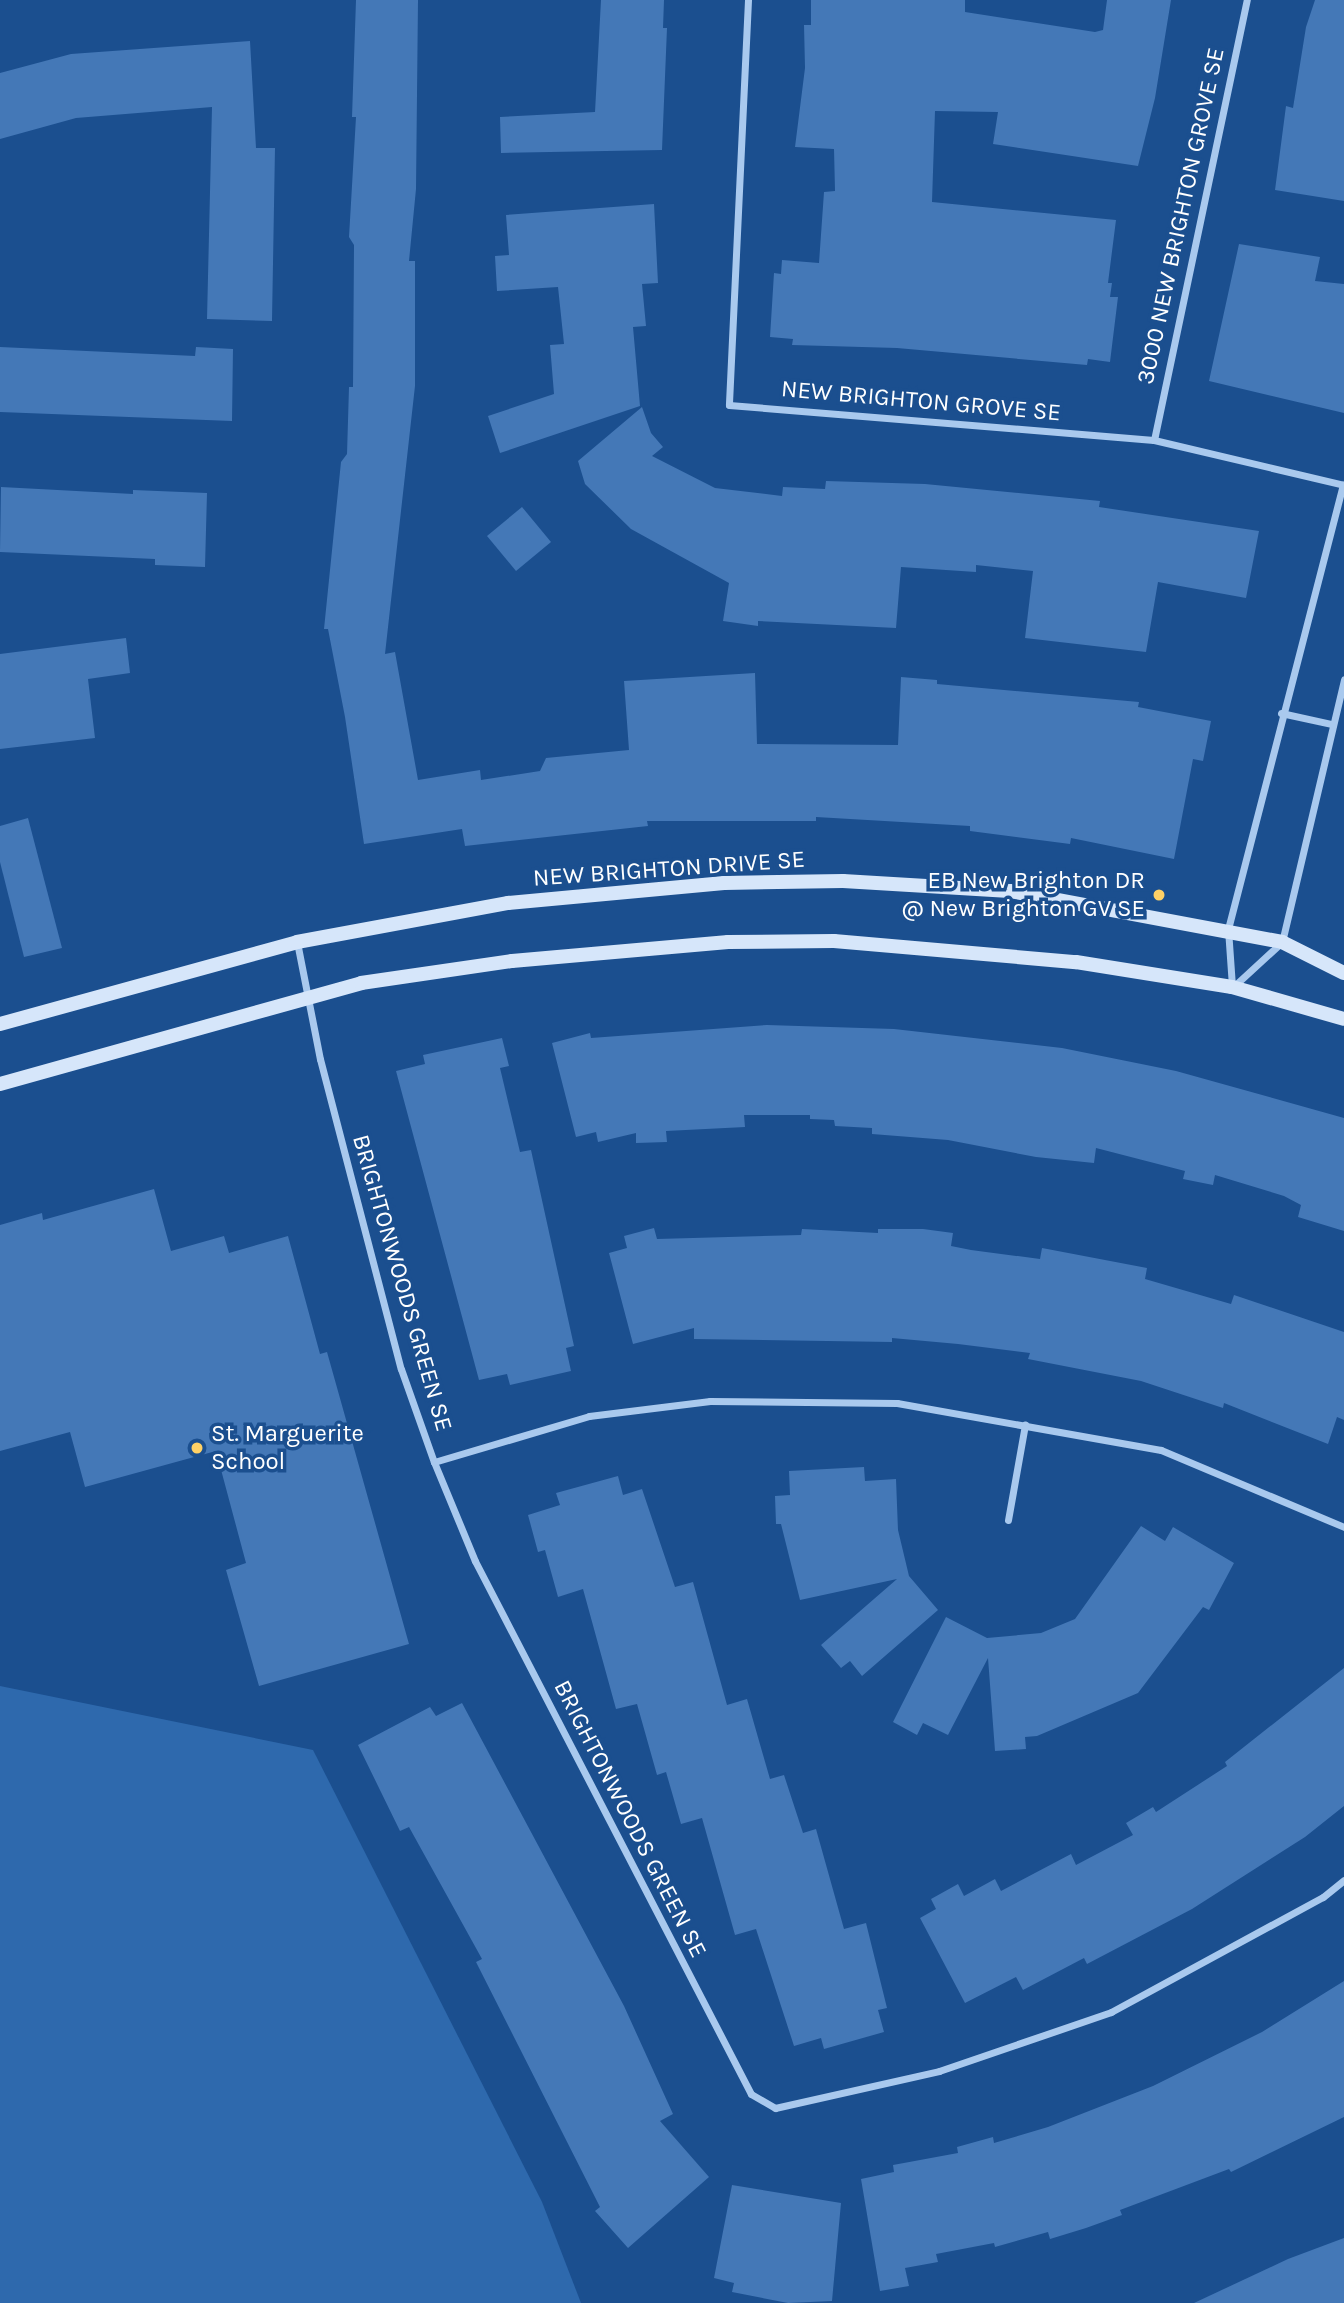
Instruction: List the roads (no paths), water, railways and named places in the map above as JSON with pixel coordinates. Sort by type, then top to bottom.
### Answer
[{"type":"street","name":"NEW BRIGHTON GROVE SE","points":[[748,0],[729,405],[1154,440],[1343,485],[1281,713],[1228,929],[1232,987]]},
{"type":"street","name":"3000 NEW BRIGHTON GROVE SE","points":[[1154,440],[1247,0]]},
{"type":"street","points":[[1232,987],[1282,942],[1331,724],[1344,679]]},
{"type":"street","points":[[1281,713],[1331,724]]},
{"type":"street","name":"NEW BRIGHTON DRIVE SE","points":[[0,1024],[297,942],[508,903],[764,882],[843,881],[1010,891],[1228,929],[1282,942],[1344,973]]},
{"type":"street","points":[[0,1084],[361,983],[512,961],[741,942],[834,941],[1076,962],[1232,987],[1344,1019]]},
{"type":"street","name":"BRIGHTONWOODS GREEN SE","points":[[297,942],[307,999],[401,1369],[434,1462],[475,1561],[751,2094],[775,2108],[939,2071],[1111,2012],[1323,1897],[1344,1880]]},
{"type":"street","points":[[434,1462],[589,1416],[710,1401],[897,1403],[1161,1450],[1344,1527]]},
{"type":"street","points":[[1008,1520],[1025,1425]]},
{"type":"place","name":"EB New Brighton DR @ New Brighton GV SE","points":[[1159,895]]},
{"type":"place","name":"St. Marguerite School","points":[[197,1448]]}]
